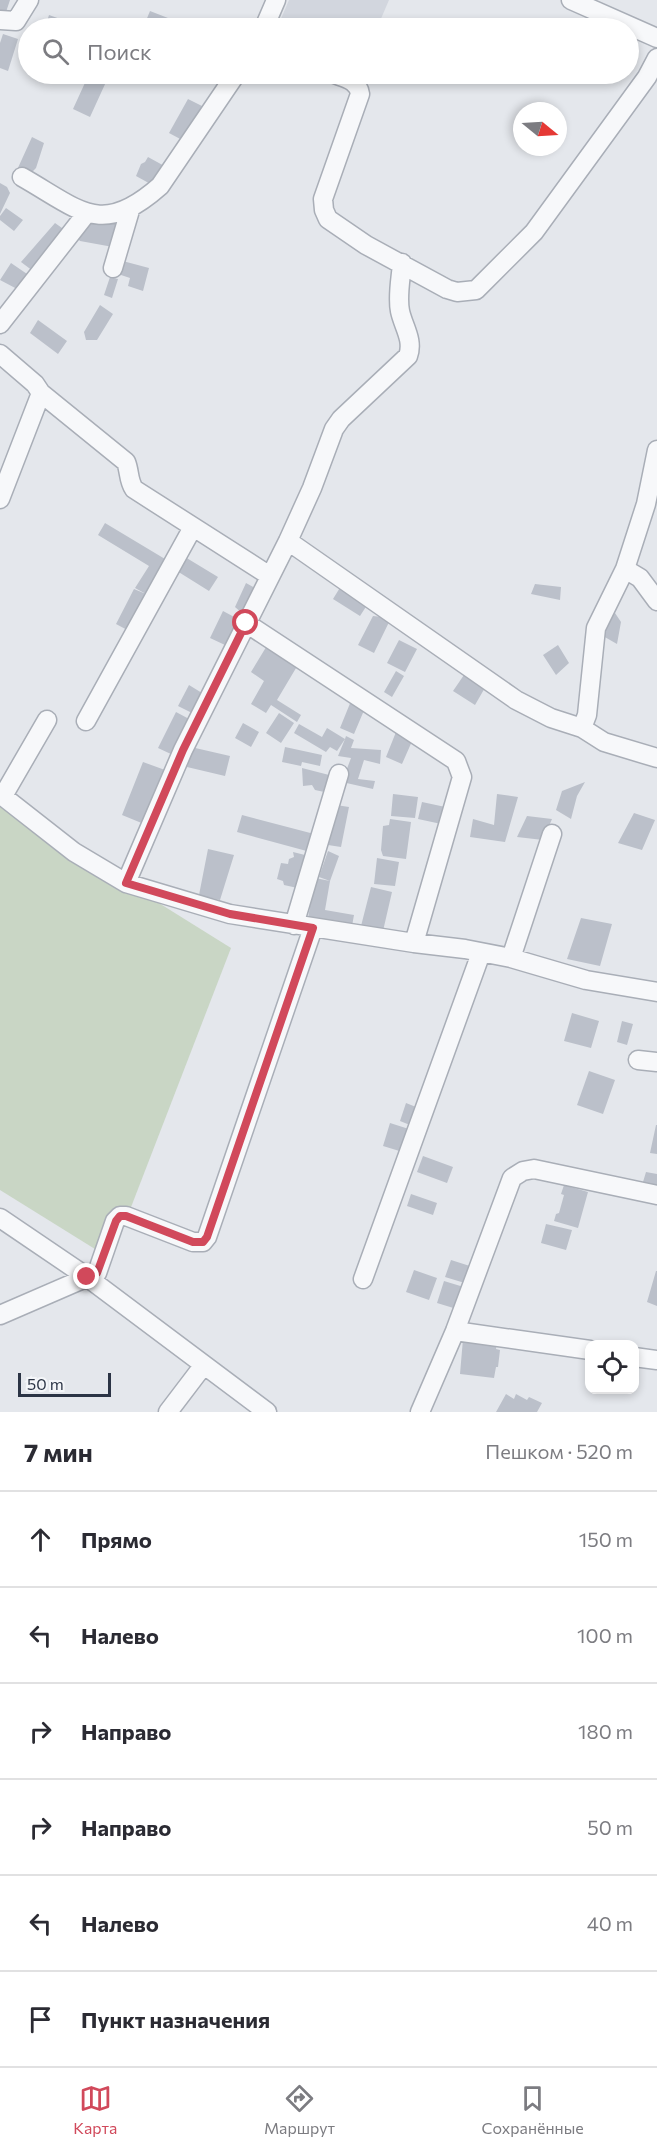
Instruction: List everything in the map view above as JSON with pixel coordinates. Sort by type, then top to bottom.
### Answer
[{"type":"street","points":[[0,20],[15,21],[29,0]]},
{"type":"street","points":[[268,18],[276,0]]},
{"type":"street","points":[[571,0],[612,18]]},
{"type":"street","points":[[639,30],[657,38]]},
{"type":"street","points":[[356,84],[360,94],[323,199],[328,219],[366,245],[447,289],[457,292],[476,290],[534,232],[641,87],[657,58]]},
{"type":"street","points":[[22,177],[87,214],[102,216],[116,214],[144,199],[160,186],[229,84]]},
{"type":"street","points":[[113,268],[131,207]]},
{"type":"street","points":[[0,324],[87,214]]},
{"type":"street","points":[[126,883],[183,750],[288,541],[312,488],[334,429],[341,419],[408,356],[411,348],[400,310],[402,264]]},
{"type":"street","points":[[0,354],[35,384],[41,393],[126,462],[129,481],[134,489],[270,576]]},
{"type":"street","points":[[0,499],[41,393]]},
{"type":"street","points":[[582,728],[587,715],[596,628],[625,569],[646,504],[657,450]]},
{"type":"street","points":[[86,721],[193,527]]},
{"type":"street","points":[[288,541],[516,700],[551,718],[582,728],[604,742],[657,758]]},
{"type":"street","points":[[625,569],[640,578],[657,601]]},
{"type":"street","points":[[246,623],[456,761],[462,777],[414,943]]},
{"type":"street","points":[[47,720],[1,795],[74,852],[126,883],[230,914],[511,958],[586,980],[657,992]]},
{"type":"street","points":[[294,925],[339,774]]},
{"type":"street","points":[[511,958],[552,834]]},
{"type":"street","points":[[0,1315],[97,1273],[116,1221],[120,1216],[126,1216],[193,1242],[203,1242],[207,1237],[313,928]]},
{"type":"street","points":[[363,1279],[481,953]]},
{"type":"street","points":[[638,1060],[657,1062]]},
{"type":"street","points":[[420,1412],[455,1331],[512,1178],[523,1171],[534,1169],[657,1195]]},
{"type":"street","points":[[0,1218],[87,1277],[267,1412]]},
{"type":"street","points":[[455,1331],[585,1349]]},
{"type":"street","points":[[639,1358],[657,1360]]},
{"type":"street","points":[[168,1412],[203,1366]]},
{"type":"shaded area","points":[[289,0],[389,0],[381,18],[281,18]]},
{"type":"green space","points":[[0,804],[231,948],[111,1259],[0,1190]]},
{"type":"building","points":[[0,0],[10,0],[4,18],[0,16]]},
{"type":"building","points":[[150,11],[168,18],[147,18]]},
{"type":"building","points":[[3,34],[18,39],[8,71],[0,68],[0,43]]},
{"type":"building","points":[[84,84],[105,84],[90,117],[73,109]]},
{"type":"building","points":[[188,99],[202,106],[184,141],[169,133]]},
{"type":"building","points":[[32,137],[44,143],[36,168],[29,175],[17,170]]},
{"type":"building","points":[[148,157],[168,168],[156,187],[136,176],[141,164]]},
{"type":"building","points":[[0,183],[7,187],[10,193],[0,214]]},
{"type":"building","points":[[6,208],[23,220],[14,231],[0,220]]},
{"type":"building","points":[[86,218],[118,222],[113,247],[80,241],[72,233]]},
{"type":"building","points":[[55,223],[62,228],[65,234],[33,271],[21,262]]},
{"type":"building","points":[[119,260],[149,268],[143,291],[128,286],[130,278],[115,273]]},
{"type":"building","points":[[11,263],[30,276],[19,290],[0,280]]},
{"type":"building","points":[[110,277],[118,279],[112,298],[104,295]]},
{"type":"building","points":[[100,305],[113,314],[97,340],[86,340],[84,332]]},
{"type":"building","points":[[38,320],[67,341],[58,354],[30,333]]},
{"type":"building","points":[[105,523],[170,562],[131,632],[116,624],[134,589],[146,594],[135,588],[149,566],[98,535]]},
{"type":"building","points":[[185,557],[218,577],[209,591],[177,571]]},
{"type":"building","points":[[246,583],[255,588],[243,614],[235,607]]},
{"type":"building","points":[[535,584],[561,587],[560,600],[531,594]]},
{"type":"building","points":[[341,586],[369,602],[360,616],[333,599]]},
{"type":"building","points":[[223,611],[238,619],[225,645],[210,638]]},
{"type":"building","points":[[615,613],[621,622],[617,644],[603,636],[605,622]]},
{"type":"building","points":[[373,616],[391,618],[374,653],[358,645]]},
{"type":"building","points":[[271,639],[302,658],[277,700],[301,715],[297,722],[271,705],[266,713],[251,704],[264,681],[251,672]]},
{"type":"building","points":[[399,640],[417,649],[405,672],[387,663]]},
{"type":"building","points":[[558,645],[569,663],[556,675],[543,655]]},
{"type":"building","points":[[396,671],[404,676],[392,697],[384,692]]},
{"type":"building","points":[[466,672],[486,686],[475,705],[453,691]]},
{"type":"building","points":[[189,685],[202,693],[192,713],[178,706]]},
{"type":"building","points":[[351,701],[365,708],[354,734],[340,728]]},
{"type":"building","points":[[176,712],[191,720],[173,755],[158,748]]},
{"type":"building","points":[[279,713],[294,723],[281,743],[266,733]]},
{"type":"building","points":[[243,723],[259,732],[251,747],[235,738]]},
{"type":"building","points":[[299,724],[322,737],[327,728],[345,739],[337,751],[330,747],[326,752],[294,733]]},
{"type":"building","points":[[396,732],[413,739],[402,764],[386,757]]},
{"type":"building","points":[[346,736],[354,740],[351,748],[381,750],[380,764],[364,760],[358,779],[375,781],[373,789],[342,782],[351,758],[338,756]]},
{"type":"building","points":[[191,747],[230,756],[225,776],[187,767]]},
{"type":"building","points":[[285,747],[322,755],[320,766],[302,762],[301,766],[282,762]]},
{"type":"building","points":[[143,762],[165,770],[144,824],[122,815]]},
{"type":"building","points":[[302,768],[333,776],[329,793],[315,790],[312,785],[303,786]]},
{"type":"building","points":[[585,782],[577,796],[571,819],[556,810],[562,791]]},
{"type":"building","points":[[393,794],[418,797],[415,818],[391,816]]},
{"type":"building","points":[[497,794],[518,797],[505,842],[470,837],[473,819],[494,825]]},
{"type":"building","points":[[422,802],[450,808],[446,825],[418,819]]},
{"type":"building","points":[[336,805],[349,807],[341,847],[328,845]]},
{"type":"building","points":[[634,813],[655,820],[642,850],[618,843]]},
{"type":"building","points":[[242,815],[318,835],[314,853],[237,832]]},
{"type":"building","points":[[527,816],[552,819],[543,840],[517,837]]},
{"type":"building","points":[[390,819],[411,822],[406,859],[383,856],[381,850],[383,826],[389,825]]},
{"type":"building","points":[[208,849],[234,855],[220,900],[199,895]]},
{"type":"building","points":[[328,851],[339,856],[330,881],[319,877]]},
{"type":"building","points":[[293,852],[309,856],[302,889],[284,885],[283,881],[277,879],[281,863],[288,864],[289,859],[294,857]]},
{"type":"building","points":[[377,858],[399,862],[395,886],[374,884]]},
{"type":"building","points":[[315,878],[330,881],[325,910],[354,915],[352,926],[308,918]]},
{"type":"building","points":[[371,887],[392,892],[383,931],[361,926]]},
{"type":"building","points":[[581,918],[612,924],[600,966],[567,959]]},
{"type":"building","points":[[572,1013],[599,1021],[591,1048],[564,1041]]},
{"type":"building","points":[[622,1021],[633,1024],[627,1045],[617,1042]]},
{"type":"building","points":[[589,1071],[615,1080],[603,1114],[577,1105]]},
{"type":"building","points":[[406,1103],[421,1109],[415,1127],[400,1121]]},
{"type":"building","points":[[390,1123],[412,1130],[406,1153],[383,1146]]},
{"type":"building","points":[[657,1125],[657,1154],[650,1153]]},
{"type":"building","points":[[423,1156],[453,1167],[447,1183],[417,1172]]},
{"type":"building","points":[[646,1172],[657,1174],[657,1185],[643,1182]]},
{"type":"building","points":[[564,1185],[588,1192],[578,1228],[554,1221],[564,1195],[561,1194]]},
{"type":"building","points":[[411,1194],[437,1203],[433,1215],[407,1206]]},
{"type":"building","points":[[546,1224],[572,1230],[566,1250],[541,1243]]},
{"type":"building","points":[[451,1260],[473,1267],[468,1284],[445,1277]]},
{"type":"building","points":[[414,1270],[437,1278],[429,1300],[406,1292]]},
{"type":"building","points":[[657,1271],[657,1306],[647,1302]]},
{"type":"building","points":[[444,1281],[467,1288],[460,1310],[437,1303]]},
{"type":"building","points":[[463,1339],[497,1342],[496,1349],[500,1350],[494,1378],[460,1374]]},
{"type":"building","points":[[506,1394],[514,1399],[516,1394],[527,1400],[529,1397],[542,1403],[537,1412],[496,1412]]},
{"type":"route","points":[[87,1277],[97,1273],[116,1221],[120,1216],[126,1216],[193,1242],[203,1242],[207,1237],[313,928],[230,914],[126,883],[183,750],[246,623]]}]
